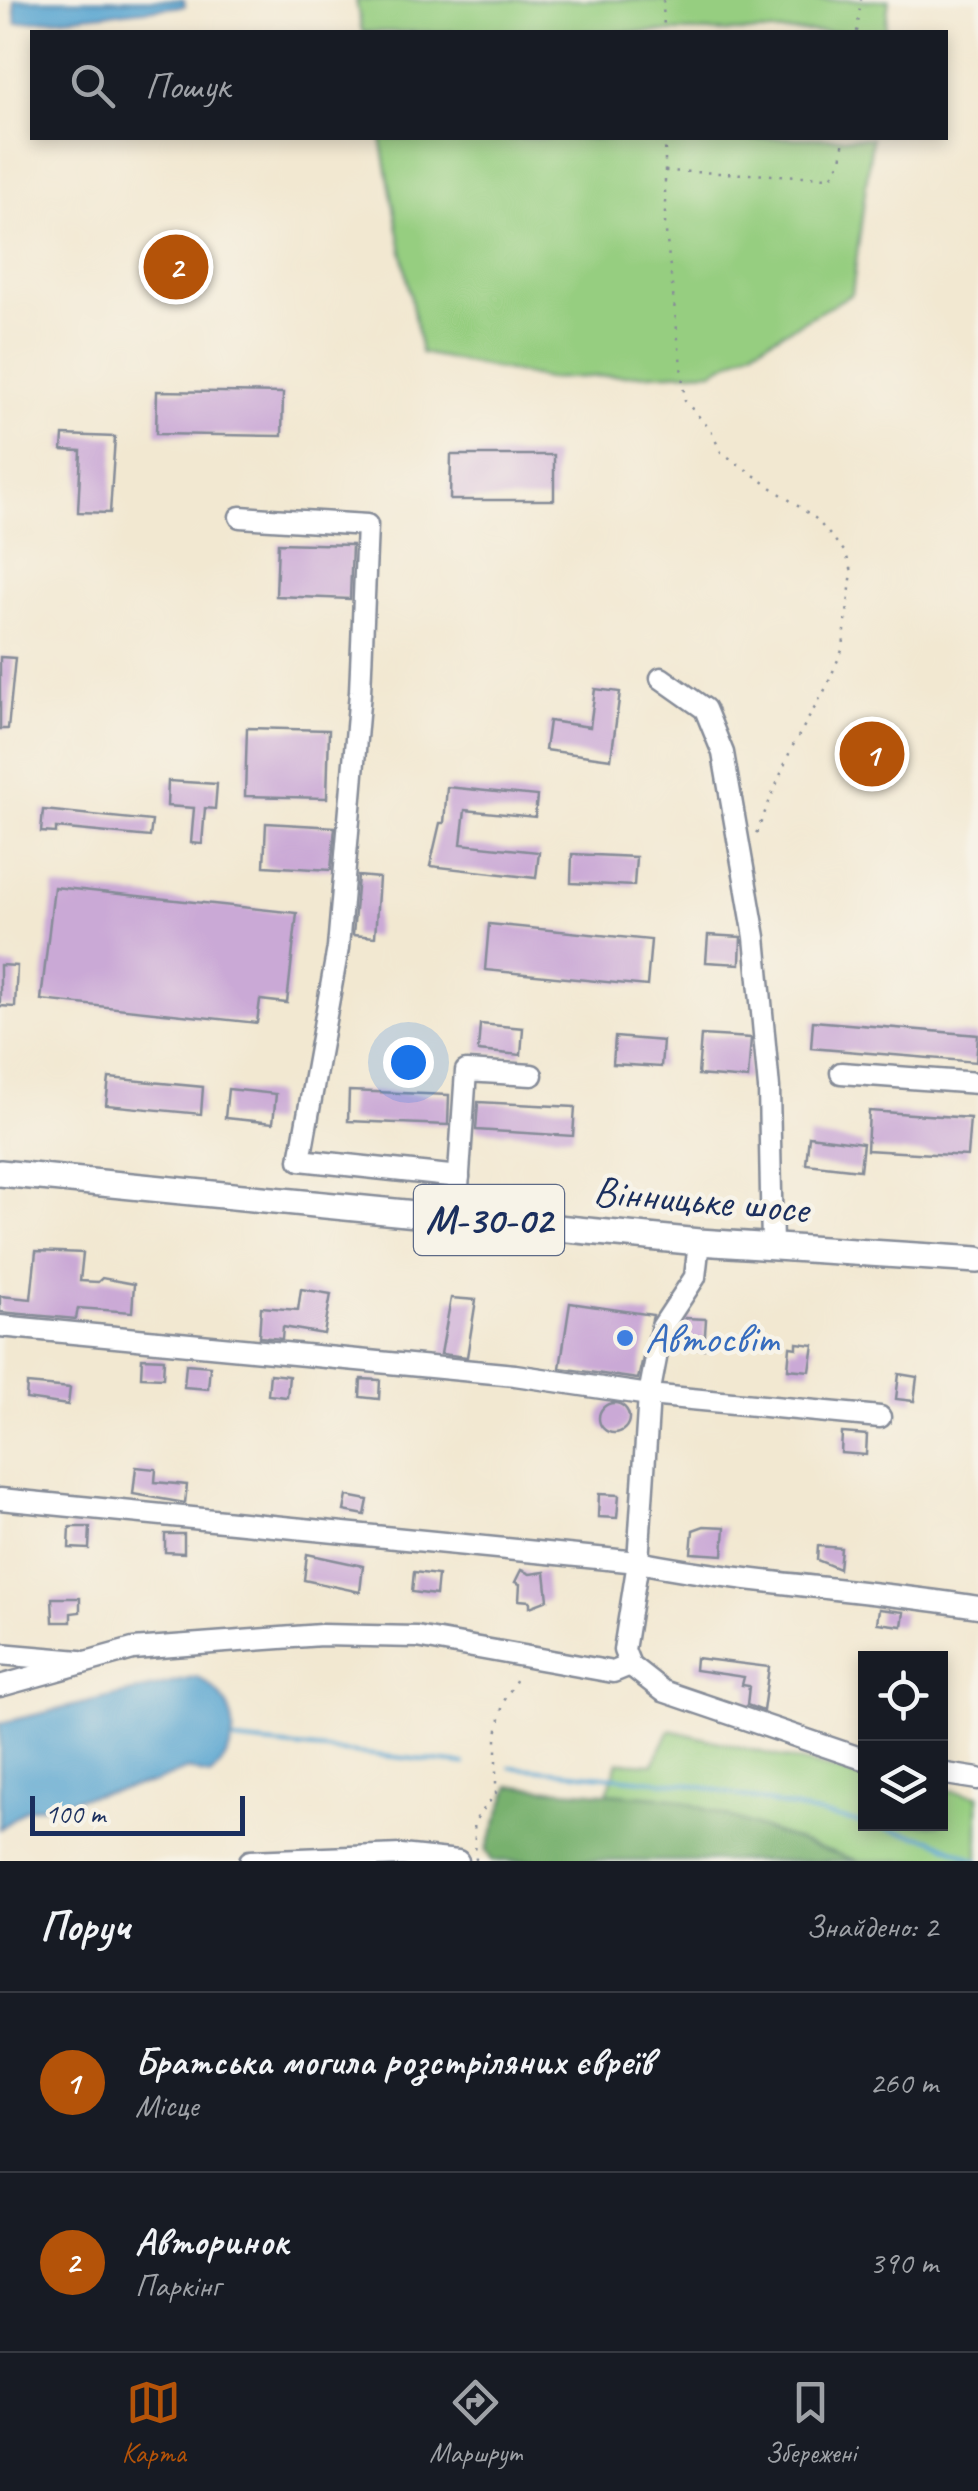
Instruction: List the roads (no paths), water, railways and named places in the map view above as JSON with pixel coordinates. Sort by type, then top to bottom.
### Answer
[{"type":"main road","name":"Вінницьке шосе","points":[[0,1173],[699,1242],[978,1260]]},
{"type":"street","points":[[240,516],[367,525],[360,692],[338,948],[300,1160],[459,1177]]},
{"type":"street","points":[[661,678],[706,709],[722,753],[755,937],[768,1088],[772,1248]]},
{"type":"street","points":[[456,1217],[466,1071],[532,1075]]},
{"type":"street","points":[[841,1073],[978,1083]]},
{"type":"street","points":[[621,1668],[638,1562],[649,1395],[662,1327],[695,1277],[699,1242]]},
{"type":"street","points":[[0,1326],[515,1375],[649,1395],[880,1417]]},
{"type":"street","points":[[0,1498],[638,1562],[714,1576],[978,1607]]},
{"type":"street","points":[[0,1686],[134,1649],[321,1635],[417,1637],[528,1658],[621,1668],[663,1691],[858,1757]]},
{"type":"street","points":[[0,1654],[92,1662]]},
{"type":"street","points":[[948,1775],[978,1780]]},
{"type":"street","points":[[250,1861],[401,1855],[458,1861]]},
{"type":"water","points":[[14,0],[184,0],[185,6],[16,23]]},
{"type":"water","points":[[197,1677],[222,1698],[233,1723],[229,1750],[210,1776],[188,1769],[153,1783],[26,1809],[0,1829],[0,1723]]},
{"type":"waterway","points":[[235,1741],[464,1764]]},
{"type":"waterway","points":[[510,1767],[688,1784],[931,1839],[978,1861]]},
{"type":"place","name":"Авторинок","points":[[176,267]]},
{"type":"place","name":"Братська могила розстріляних євреїв","points":[[872,754]]},
{"type":"place","name":"Автосвіт","points":[[625,1338]]}]
